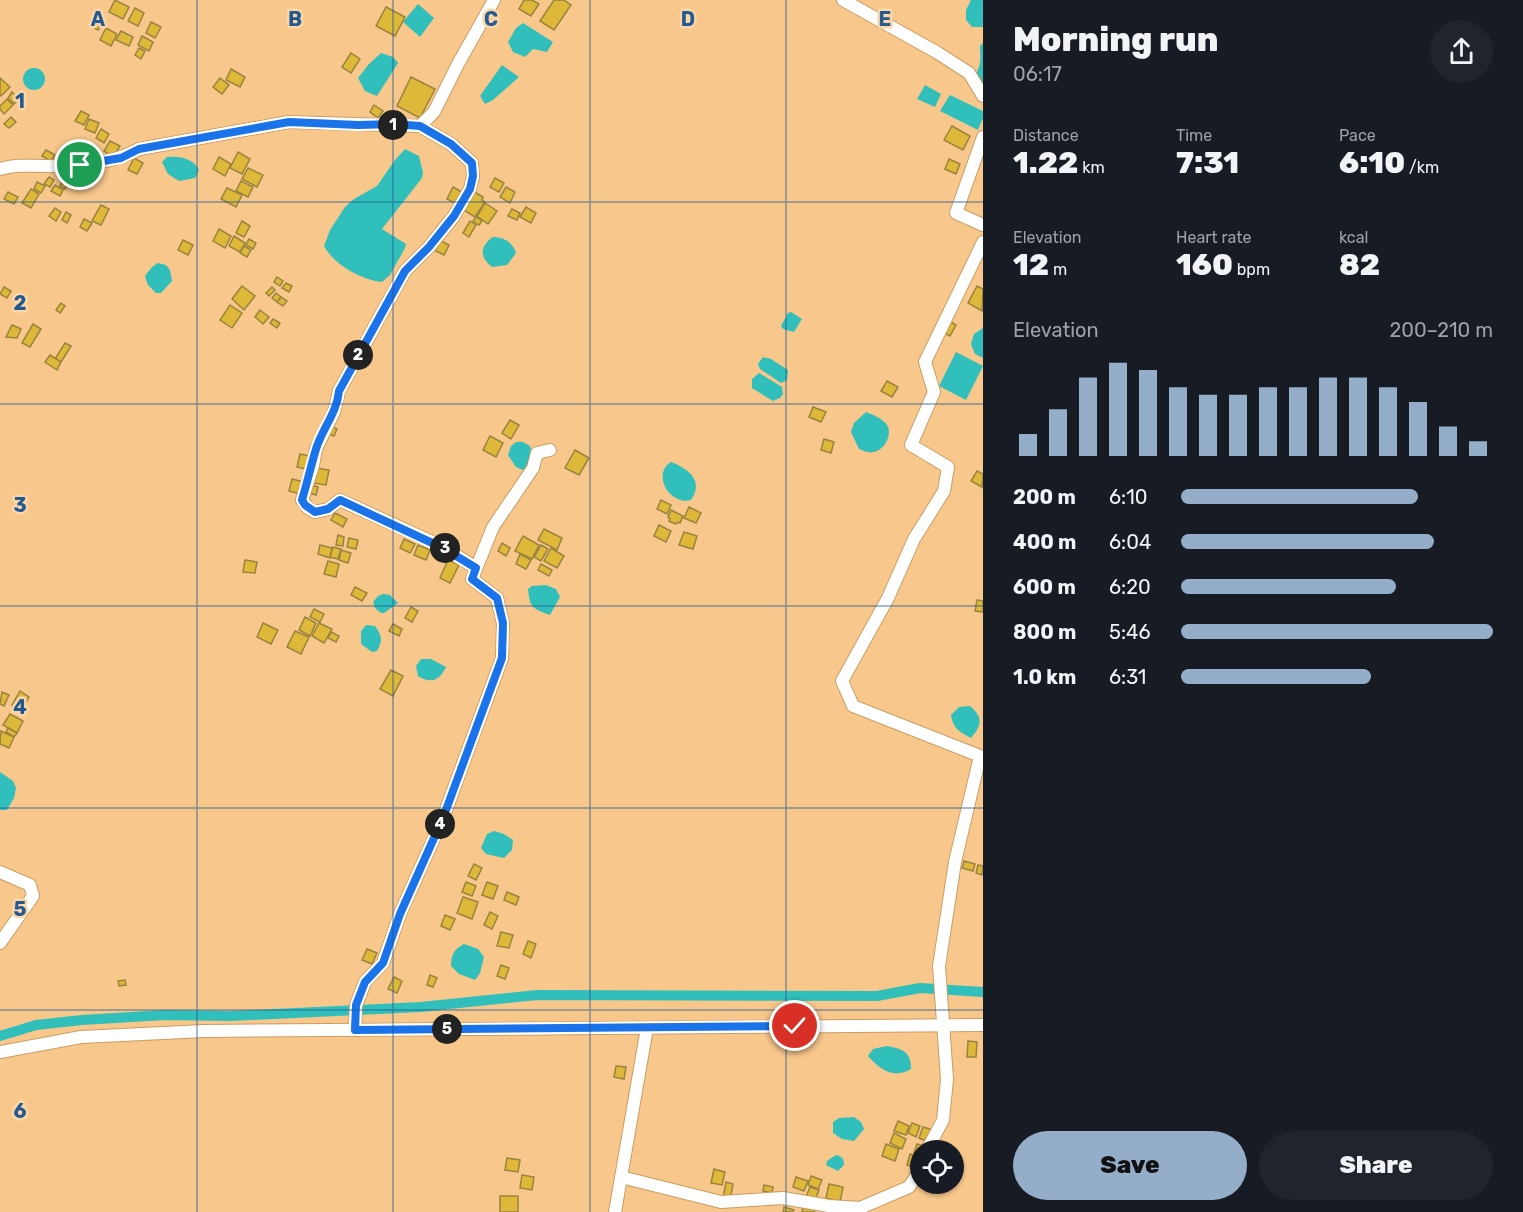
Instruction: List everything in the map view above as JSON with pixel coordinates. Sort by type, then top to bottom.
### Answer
[{"type":"street","points":[[420,126],[434,112],[494,0]]},
{"type":"street","points":[[843,0],[969,73],[983,96]]},
{"type":"street","points":[[0,169],[16,164],[80,165],[121,158],[139,149],[282,122],[420,126],[451,144],[472,163],[472,184],[454,216],[429,247],[405,271],[348,372],[339,391],[334,412],[316,449],[302,500],[315,512],[328,509],[340,500],[443,548],[476,568]]},
{"type":"street","points":[[983,137],[956,213],[983,225]]},
{"type":"street","points":[[932,1140],[943,1120],[947,1079],[939,966],[956,862],[980,756],[853,706],[842,681],[888,598],[914,539],[944,490],[948,467],[910,445],[934,392],[925,362],[983,242]]},
{"type":"street","points":[[355,1027],[356,1005],[365,982],[383,963],[400,914],[443,818],[502,658],[503,623],[497,598],[472,579],[493,527],[533,468],[537,453],[550,450]]},
{"type":"street","points":[[0,872],[30,885],[33,896],[0,943]]},
{"type":"street","points":[[0,1052],[81,1037],[204,1031],[355,1027],[646,1028],[983,1024]]},
{"type":"street","points":[[615,1212],[646,1028]]},
{"type":"street","points":[[621,1177],[721,1202],[783,1198],[829,1206],[860,1208],[910,1186]]},
{"type":"water","points":[[971,0],[983,0],[983,27],[972,27],[966,20],[966,10]]},
{"type":"water","points":[[418,4],[434,18],[420,37],[403,22]]},
{"type":"water","points":[[523,23],[553,42],[547,52],[533,49],[525,57],[513,52],[508,42],[516,28]]},
{"type":"water","points":[[983,43],[983,84],[977,73],[980,46]]},
{"type":"water","points":[[381,53],[393,57],[398,63],[377,96],[365,91],[358,78]]},
{"type":"water","points":[[502,65],[519,77],[493,100],[485,104],[480,96]]},
{"type":"water","points":[[34,68],[42,71],[45,79],[42,87],[34,90],[26,87],[23,79],[26,71]]},
{"type":"water","points":[[925,85],[941,94],[935,107],[917,99]]},
{"type":"water","points":[[950,95],[983,111],[978,130],[940,111]]},
{"type":"water","points":[[405,149],[419,156],[422,178],[382,229],[406,244],[390,275],[382,282],[374,281],[357,275],[341,265],[324,246],[330,230],[345,207],[377,186]]},
{"type":"water","points":[[167,157],[181,158],[193,163],[199,170],[195,178],[179,181],[168,174],[162,162]]},
{"type":"water","points":[[493,237],[508,241],[515,249],[516,253],[507,265],[492,267],[483,255],[486,244]]},
{"type":"water","points":[[158,263],[166,265],[170,270],[172,281],[161,293],[156,293],[148,285],[145,276]]},
{"type":"water","points":[[791,312],[802,319],[794,332],[783,329],[781,326],[788,313]]},
{"type":"water","points":[[983,328],[983,358],[975,354],[971,344],[974,334]]},
{"type":"water","points":[[956,352],[983,366],[966,400],[939,386]]},
{"type":"water","points":[[763,357],[771,359],[788,370],[787,380],[781,383],[760,369],[758,364]]},
{"type":"water","points":[[759,373],[782,387],[783,394],[780,398],[773,401],[752,388],[752,379]]},
{"type":"water","points":[[866,412],[883,420],[889,429],[884,446],[873,452],[859,449],[851,432],[854,423]]},
{"type":"water","points":[[516,442],[523,442],[530,446],[533,457],[525,471],[516,467],[508,455],[511,446]]},
{"type":"water","points":[[671,462],[684,468],[693,476],[696,487],[691,500],[683,501],[676,498],[666,488],[663,474],[665,467]]},
{"type":"water","points":[[546,585],[556,589],[560,597],[550,615],[539,611],[531,604],[528,589],[532,586]]},
{"type":"water","points":[[383,594],[390,595],[398,603],[381,613],[375,608],[373,602]]},
{"type":"water","points":[[366,625],[375,626],[379,633],[381,641],[377,651],[372,652],[361,644],[361,631]]},
{"type":"water","points":[[421,659],[431,659],[446,667],[437,678],[427,680],[418,676],[416,666]]},
{"type":"water","points":[[970,706],[979,718],[979,725],[971,738],[957,729],[951,715],[959,707]]},
{"type":"water","points":[[0,772],[13,781],[16,788],[14,798],[7,810],[0,810]]},
{"type":"water","points":[[494,831],[513,840],[512,850],[504,858],[486,854],[481,848],[487,834]]},
{"type":"water","points":[[464,944],[478,949],[484,957],[480,973],[475,980],[459,974],[451,966],[454,953]]},
{"type":"water","points":[[887,1046],[905,1052],[911,1063],[911,1069],[899,1073],[888,1072],[868,1056],[873,1049]]},
{"type":"water","points":[[854,1117],[861,1122],[864,1129],[854,1141],[842,1139],[833,1133],[833,1122],[839,1118]]},
{"type":"water","points":[[836,1155],[843,1159],[844,1163],[838,1171],[826,1165],[827,1161]]},
{"type":"building","points":[[115,0],[129,7],[123,19],[109,12]]},
{"type":"building","points":[[524,0],[532,0],[539,4],[531,16],[519,9]]},
{"type":"building","points":[[554,0],[564,0],[571,5],[554,30],[540,21]]},
{"type":"building","points":[[386,7],[405,17],[395,36],[376,26]]},
{"type":"building","points":[[135,8],[144,13],[138,26],[128,21]]},
{"type":"building","points":[[95,16],[104,20],[98,30],[90,26]]},
{"type":"building","points":[[151,22],[161,27],[155,38],[146,33]]},
{"type":"building","points":[[106,28],[117,34],[111,46],[100,40]]},
{"type":"building","points":[[121,31],[133,37],[129,46],[116,40]]},
{"type":"building","points":[[142,36],[153,42],[149,51],[138,45]]},
{"type":"building","points":[[139,48],[145,51],[141,59],[135,55]]},
{"type":"building","points":[[351,53],[360,59],[351,73],[342,67]]},
{"type":"building","points":[[231,69],[245,77],[240,87],[226,80]]},
{"type":"building","points":[[411,77],[435,89],[420,118],[397,106]]},
{"type":"building","points":[[0,78],[10,87],[1,96],[0,95]]},
{"type":"building","points":[[220,78],[229,85],[222,94],[213,87]]},
{"type":"building","points":[[12,92],[19,99],[14,104],[8,98]]},
{"type":"building","points":[[7,99],[13,105],[4,114],[0,106]]},
{"type":"building","points":[[374,105],[383,111],[378,118],[370,112]]},
{"type":"building","points":[[81,111],[89,115],[84,125],[75,121]]},
{"type":"building","points":[[11,117],[16,122],[9,128],[4,124]]},
{"type":"building","points":[[89,119],[99,123],[95,133],[85,129]]},
{"type":"building","points":[[952,126],[970,136],[963,150],[944,140]]},
{"type":"building","points":[[101,129],[109,134],[104,143],[96,138]]},
{"type":"building","points":[[110,141],[120,146],[113,157],[104,151]]},
{"type":"building","points":[[46,150],[55,155],[51,161],[42,156]]},
{"type":"building","points":[[238,152],[250,159],[242,174],[230,168]]},
{"type":"building","points":[[219,157],[231,164],[225,176],[213,169]]},
{"type":"building","points":[[134,158],[143,163],[137,174],[128,170]]},
{"type":"building","points":[[949,159],[960,164],[956,174],[945,169]]},
{"type":"building","points":[[248,168],[263,175],[257,187],[242,179]]},
{"type":"building","points":[[49,177],[54,180],[50,187],[44,184]]},
{"type":"building","points":[[495,178],[504,183],[499,192],[490,187]]},
{"type":"building","points":[[63,179],[69,183],[65,189],[60,186]]},
{"type":"building","points":[[241,181],[253,187],[248,197],[236,191]]},
{"type":"building","points":[[37,182],[45,186],[41,193],[34,189]]},
{"type":"building","points":[[55,185],[63,190],[60,196],[51,191]]},
{"type":"building","points":[[453,187],[465,194],[459,205],[447,199]]},
{"type":"building","points":[[506,187],[515,192],[510,203],[500,197]]},
{"type":"building","points":[[227,188],[242,195],[236,207],[221,199]]},
{"type":"building","points":[[31,189],[39,194],[31,208],[22,203]]},
{"type":"building","points":[[473,191],[483,197],[482,200],[485,202],[475,217],[462,209]]},
{"type":"building","points":[[8,192],[18,197],[14,204],[4,199]]},
{"type":"building","points":[[485,203],[497,211],[488,224],[477,216]]},
{"type":"building","points":[[101,205],[109,209],[101,225],[92,221]]},
{"type":"building","points":[[526,207],[536,213],[531,223],[520,217]]},
{"type":"building","points":[[55,208],[61,212],[56,221],[49,216]]},
{"type":"building","points":[[512,209],[520,213],[517,220],[508,216]]},
{"type":"building","points":[[66,212],[71,215],[67,223],[62,220]]},
{"type":"building","points":[[476,217],[482,221],[479,225],[473,221]]},
{"type":"building","points":[[84,219],[92,223],[87,231],[80,227]]},
{"type":"building","points":[[242,221],[250,226],[244,237],[236,233]]},
{"type":"building","points":[[470,221],[476,225],[469,237],[463,233]]},
{"type":"building","points":[[219,229],[231,236],[225,248],[213,241]]},
{"type":"building","points":[[234,236],[245,243],[240,252],[229,246]]},
{"type":"building","points":[[249,239],[256,243],[253,249],[246,245]]},
{"type":"building","points":[[183,240],[193,245],[188,255],[178,250]]},
{"type":"building","points":[[439,240],[449,245],[444,255],[434,250]]},
{"type":"building","points":[[244,246],[251,250],[247,257],[240,253]]},
{"type":"building","points":[[277,277],[283,281],[280,286],[274,282]]},
{"type":"building","points":[[286,283],[292,286],[289,292],[282,288]]},
{"type":"building","points":[[242,286],[255,296],[244,310],[232,299]]},
{"type":"building","points":[[977,286],[983,289],[982,311],[968,303]]},
{"type":"building","points":[[4,287],[11,291],[7,298],[0,294]]},
{"type":"building","points":[[272,287],[275,290],[269,296],[266,293]]},
{"type":"building","points":[[276,293],[281,297],[277,302],[272,298]]},
{"type":"building","points":[[281,297],[287,301],[283,306],[277,302]]},
{"type":"building","points":[[61,303],[65,306],[60,313],[56,310]]},
{"type":"building","points":[[230,305],[242,313],[232,328],[220,320]]},
{"type":"building","points":[[260,310],[269,317],[263,324],[255,317]]},
{"type":"building","points":[[273,319],[280,323],[277,328],[270,323]]},
{"type":"building","points":[[948,320],[956,325],[950,336],[942,332]]},
{"type":"building","points":[[33,324],[41,329],[30,347],[22,343]]},
{"type":"building","points":[[12,325],[21,329],[17,338],[6,337]]},
{"type":"building","points":[[65,343],[71,346],[61,362],[55,359]]},
{"type":"building","points":[[50,355],[61,362],[57,370],[45,362]]},
{"type":"building","points":[[887,381],[898,387],[892,397],[881,391]]},
{"type":"building","points":[[813,407],[826,412],[821,422],[809,417]]},
{"type":"building","points":[[510,420],[519,425],[511,439],[502,433]]},
{"type":"building","points":[[330,426],[337,429],[334,436],[326,433]]},
{"type":"building","points":[[490,436],[503,443],[496,457],[483,450]]},
{"type":"building","points":[[824,439],[834,442],[831,453],[821,450]]},
{"type":"building","points":[[575,450],[589,458],[579,475],[565,468]]},
{"type":"building","points":[[300,454],[314,457],[310,470],[297,467]]},
{"type":"building","points":[[316,468],[329,470],[326,485],[313,483]]},
{"type":"building","points":[[977,471],[983,474],[982,487],[971,481]]},
{"type":"building","points":[[292,479],[304,482],[301,494],[289,491]]},
{"type":"building","points":[[309,484],[318,487],[316,495],[306,492]]},
{"type":"building","points":[[661,500],[671,505],[667,514],[657,509]]},
{"type":"building","points":[[689,507],[701,513],[696,523],[684,518]]},
{"type":"building","points":[[671,510],[683,516],[680,523],[669,521]]},
{"type":"building","points":[[335,513],[347,519],[343,527],[331,520]]},
{"type":"building","points":[[659,525],[671,531],[666,542],[654,536]]},
{"type":"building","points":[[544,529],[562,538],[557,550],[538,540]]},
{"type":"building","points":[[684,532],[697,536],[693,549],[679,545]]},
{"type":"building","points":[[338,535],[344,537],[343,546],[336,545]]},
{"type":"building","points":[[523,536],[539,545],[532,559],[515,551]]},
{"type":"building","points":[[349,538],[358,540],[356,549],[347,547]]},
{"type":"building","points":[[404,539],[415,544],[410,553],[400,548]]},
{"type":"building","points":[[502,543],[510,548],[506,556],[498,551]]},
{"type":"building","points":[[320,545],[332,548],[330,558],[318,554]]},
{"type":"building","points":[[418,545],[430,550],[426,560],[414,555]]},
{"type":"building","points":[[541,545],[548,549],[541,561],[534,557]]},
{"type":"building","points":[[333,547],[341,549],[338,559],[330,557]]},
{"type":"building","points":[[551,548],[564,556],[557,568],[544,561]]},
{"type":"building","points":[[341,550],[351,553],[348,563],[339,560]]},
{"type":"building","points":[[520,554],[531,560],[526,569],[516,564]]},
{"type":"building","points":[[245,560],[257,562],[255,573],[243,572]]},
{"type":"building","points":[[448,560],[459,565],[450,583],[440,578]]},
{"type":"building","points":[[328,561],[339,564],[336,577],[324,574]]},
{"type":"building","points":[[541,564],[552,570],[549,576],[538,570]]},
{"type":"building","points":[[355,587],[367,593],[362,601],[351,595]]},
{"type":"building","points":[[977,600],[983,601],[983,612],[975,611]]},
{"type":"building","points":[[411,607],[418,611],[412,622],[405,618]]},
{"type":"building","points":[[314,609],[324,614],[320,622],[310,617]]},
{"type":"building","points":[[305,617],[316,623],[310,636],[299,630]]},
{"type":"building","points":[[263,623],[278,630],[271,644],[257,637]]},
{"type":"building","points":[[319,623],[332,629],[324,643],[312,636]]},
{"type":"building","points":[[393,624],[402,629],[399,636],[389,631]]},
{"type":"building","points":[[295,631],[309,637],[301,654],[287,647]]},
{"type":"building","points":[[331,632],[339,636],[336,642],[328,638]]},
{"type":"building","points":[[391,670],[403,676],[393,696],[380,689]]},
{"type":"building","points":[[20,691],[29,697],[21,711],[12,705]]},
{"type":"building","points":[[2,692],[9,695],[4,706],[0,704]]},
{"type":"building","points":[[10,714],[23,721],[17,733],[3,725]]},
{"type":"building","points":[[8,728],[17,733],[14,737],[6,732]]},
{"type":"building","points":[[1,731],[14,737],[9,748],[0,744]]},
{"type":"building","points":[[964,861],[975,864],[973,871],[962,868]]},
{"type":"building","points":[[474,864],[482,868],[476,880],[468,876]]},
{"type":"building","points":[[978,865],[983,866],[982,875],[976,873]]},
{"type":"building","points":[[466,882],[476,886],[472,896],[462,892]]},
{"type":"building","points":[[487,882],[498,886],[493,899],[482,895]]},
{"type":"building","points":[[507,892],[519,897],[516,905],[504,900]]},
{"type":"building","points":[[463,897],[478,902],[472,919],[457,913]]},
{"type":"building","points":[[490,912],[498,916],[492,929],[484,925]]},
{"type":"building","points":[[445,915],[455,919],[450,930],[441,926]]},
{"type":"building","points":[[501,932],[513,935],[509,948],[497,946]]},
{"type":"building","points":[[528,941],[536,944],[531,958],[523,954]]},
{"type":"building","points":[[367,949],[377,953],[372,964],[362,960]]},
{"type":"building","points":[[501,965],[509,968],[505,979],[497,976]]},
{"type":"building","points":[[430,975],[437,978],[433,987],[427,985]]},
{"type":"building","points":[[394,977],[402,981],[397,993],[388,989]]},
{"type":"building","points":[[125,980],[126,985],[119,986],[118,981]]},
{"type":"building","points":[[968,1041],[977,1042],[976,1057],[967,1057]]},
{"type":"building","points":[[616,1066],[626,1067],[624,1079],[614,1077]]},
{"type":"building","points":[[898,1121],[909,1126],[906,1135],[894,1131]]},
{"type":"building","points":[[912,1123],[920,1126],[916,1137],[908,1133]]},
{"type":"building","points":[[923,1127],[933,1130],[930,1140],[919,1138]]},
{"type":"building","points":[[894,1133],[906,1139],[902,1149],[890,1143]]},
{"type":"building","points":[[886,1144],[899,1149],[895,1161],[882,1156]]},
{"type":"building","points":[[507,1158],[520,1160],[518,1172],[505,1170]]},
{"type":"building","points":[[714,1169],[725,1172],[722,1185],[711,1183]]},
{"type":"building","points":[[522,1175],[534,1177],[532,1190],[520,1188]]},
{"type":"building","points":[[811,1176],[822,1180],[818,1189],[808,1185]]},
{"type":"building","points":[[796,1177],[808,1181],[804,1191],[793,1187]]},
{"type":"building","points":[[726,1182],[733,1184],[730,1201],[723,1199]]},
{"type":"building","points":[[829,1184],[843,1187],[840,1202],[826,1198]]},
{"type":"building","points":[[764,1185],[773,1187],[772,1193],[763,1191]]},
{"type":"building","points":[[810,1187],[819,1190],[815,1200],[806,1197]]},
{"type":"building","points":[[500,1196],[518,1196],[518,1212],[500,1212]]},
{"type":"building","points":[[784,1207],[794,1210],[783,1212]]},
{"type":"building","points":[[803,1207],[815,1210],[814,1212],[802,1212]]},
{"type":"waterway","points":[[0,1036],[36,1025],[82,1020],[165,1015],[231,1016],[421,1007],[537,995],[877,996],[920,988],[983,992]]},
{"type":"route","points":[[80,165],[121,158],[139,149],[289,122],[420,126],[451,144],[472,163],[472,184],[454,216],[429,247],[405,271],[348,372],[339,391],[334,412],[316,449],[302,500],[308,508],[315,512],[328,509],[340,500],[443,548],[476,568],[472,579],[497,598],[503,623],[502,658],[443,818],[400,914],[383,963],[365,982],[356,1005],[355,1030],[795,1026]]}]
